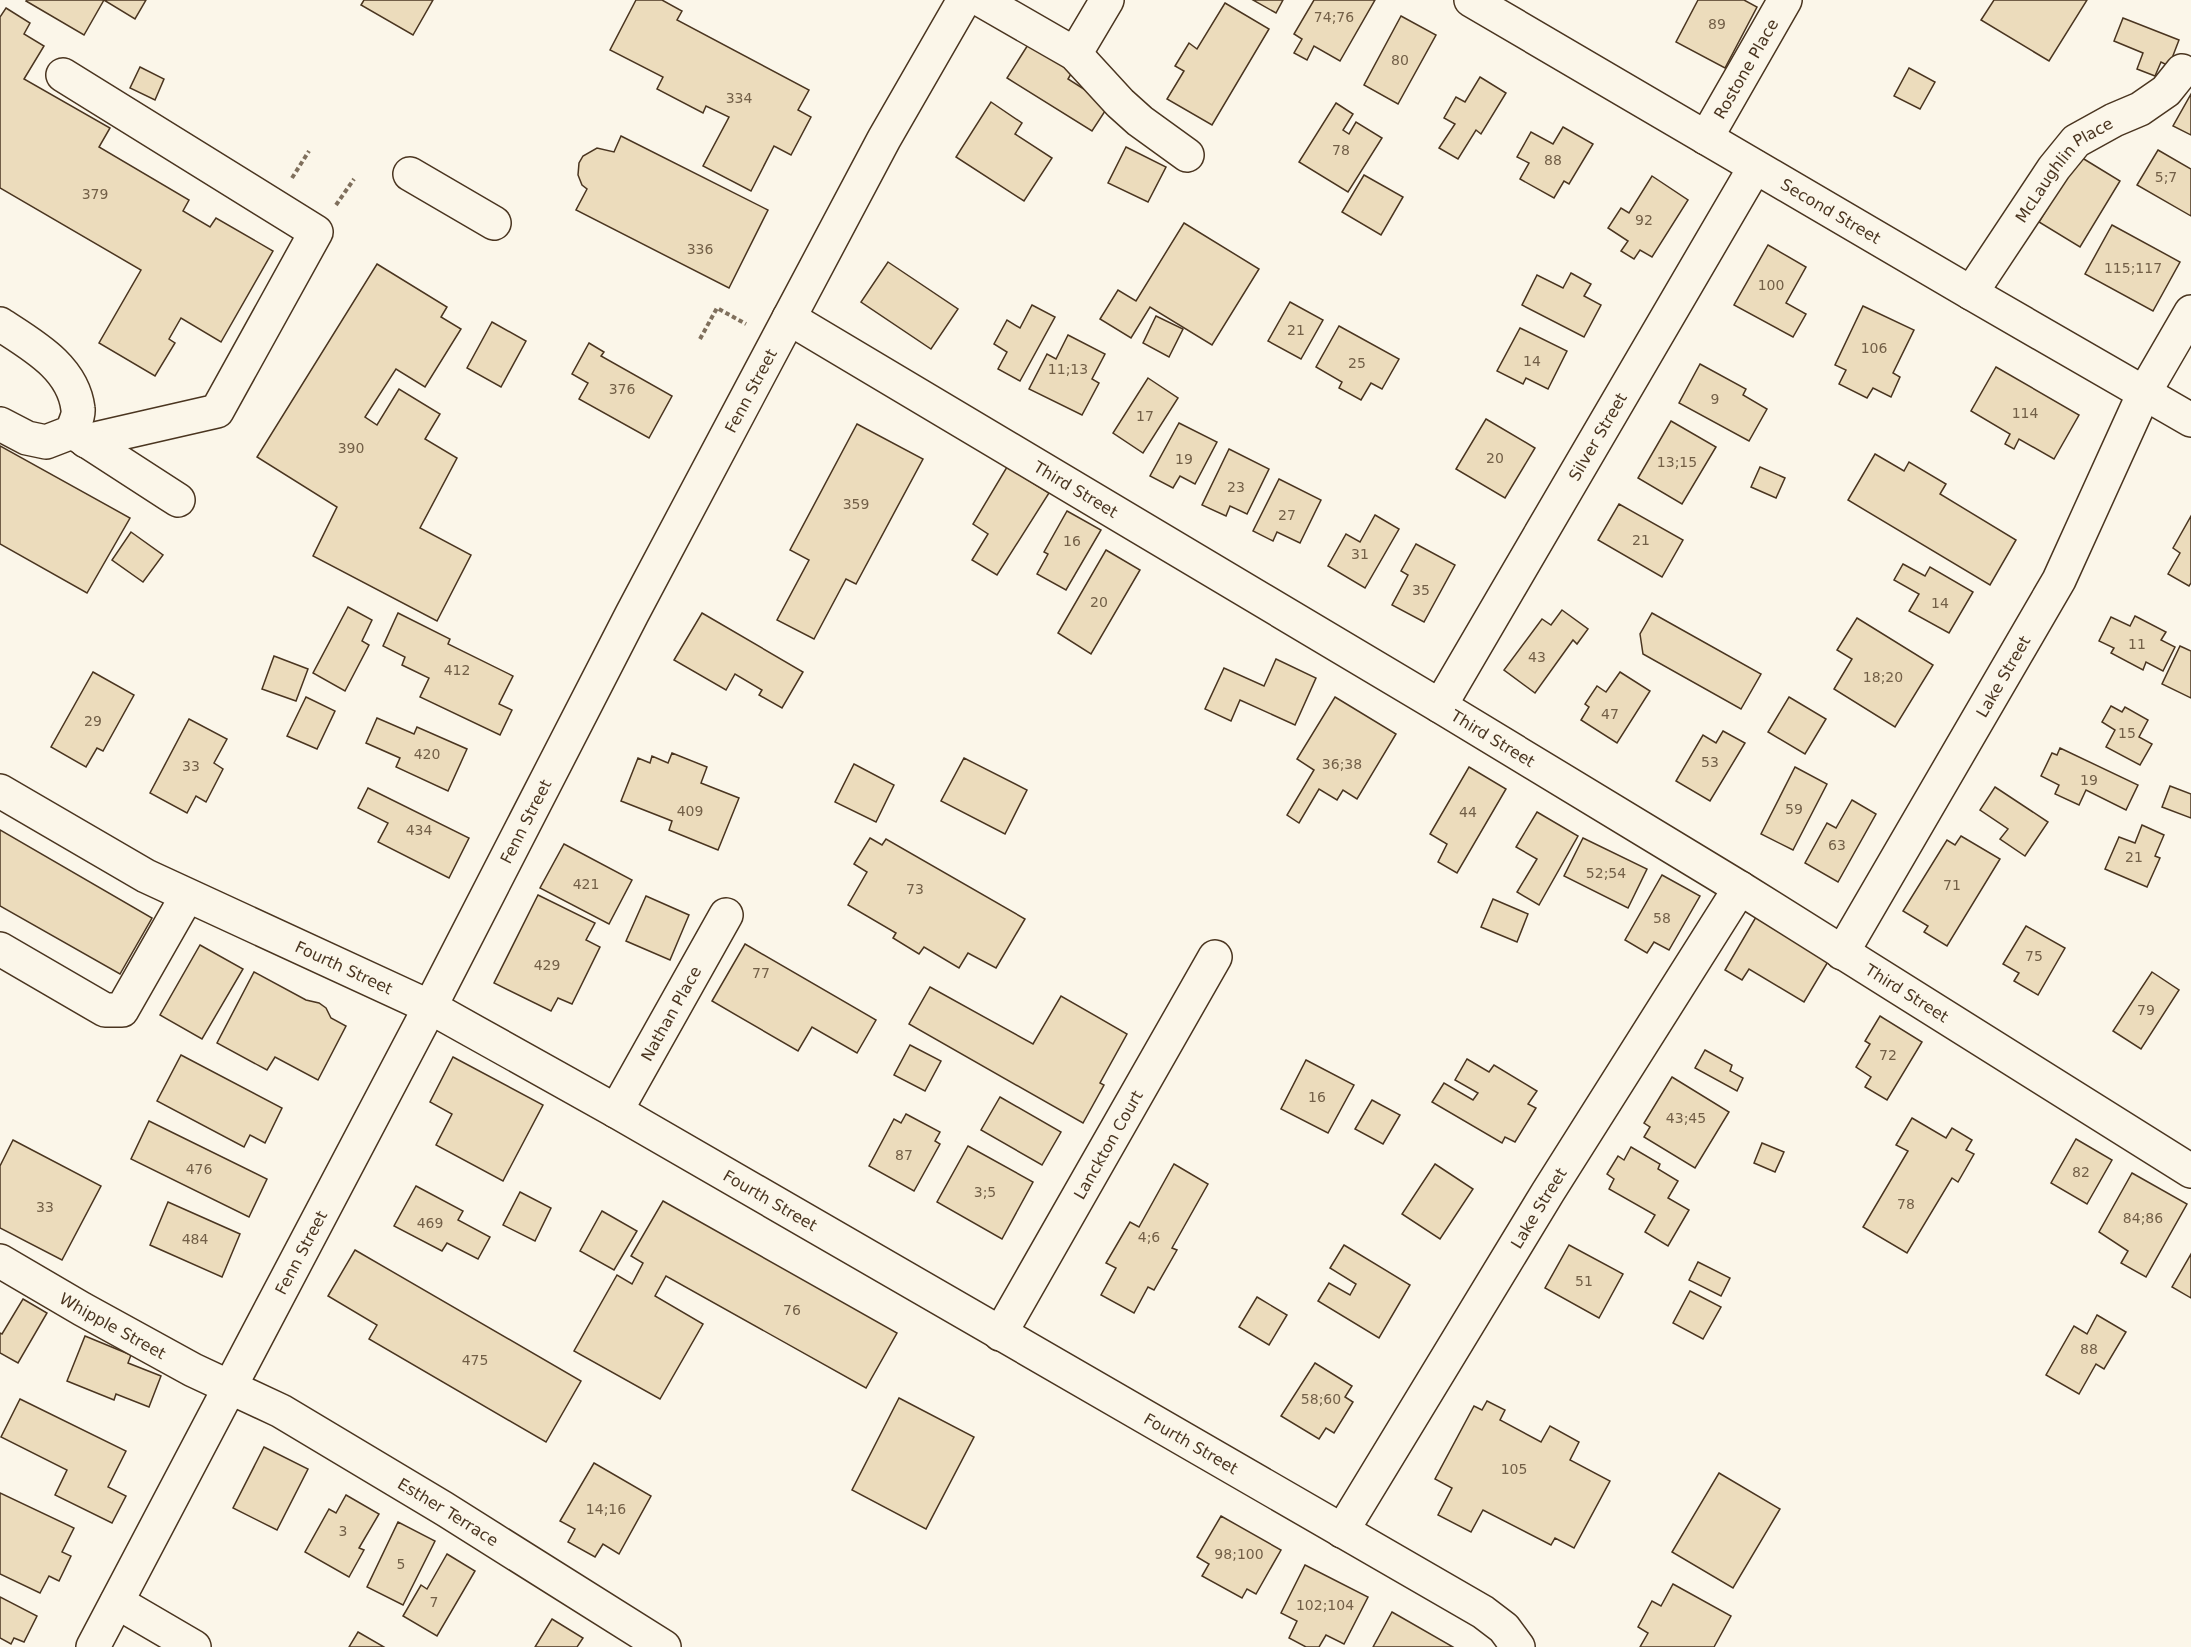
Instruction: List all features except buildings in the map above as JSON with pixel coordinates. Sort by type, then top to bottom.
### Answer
[{"type":"street","name":"Fenn Street","points":[[93,1647],[430,1007],[632,614],[914,84],[964,0]]},
{"type":"street","points":[[981,0],[1075,54],[1140,122],[1187,155]]},
{"type":"street","points":[[1075,54],[1107,0]]},
{"type":"street","name":"Second Street","points":[[1471,0],[2191,420]]},
{"type":"street","name":"Rostone Place","points":[[1706,138],[1785,0]]},
{"type":"street","name":"McLaughlin Place","points":[[1971,293],[2054,168],[2076,141],[2140,109],[2166,91],[2182,71]]},
{"type":"street","points":[[0,424],[27,438],[46,442],[216,411],[316,232],[63,75]]},
{"type":"street","name":"Silver Street","points":[[1440,706],[1755,167]]},
{"type":"street","points":[[410,174],[494,223]]},
{"type":"street","name":"Lake Street","points":[[1842,952],[2059,580],[2144,393],[2191,312]]},
{"type":"street","name":"Third Street","points":[[789,318],[1440,706],[1740,888],[2191,1171]]},
{"type":"street","points":[[0,324],[38,349],[58,366],[72,389],[79,411],[79,436]]},
{"type":"street","points":[[79,436],[178,500]]},
{"type":"street","name":"Fourth Street","points":[[0,791],[146,876],[430,1007],[616,1111],[1483,1612],[1504,1628],[1518,1647]]},
{"type":"street","name":"Lake Street","points":[[1342,1531],[1555,1182],[1740,888]]},
{"type":"street","points":[[0,949],[105,1010],[122,1010],[187,896]]},
{"type":"street","name":"Nathan Place","points":[[616,1111],[726,915]]},
{"type":"street","name":"Lanckton Court","points":[[1000,1334],[1215,957]]},
{"type":"street","name":"Whipple Street","points":[[0,1261],[173,1359],[229,1386]]},
{"type":"street","name":"Esther Terrace","points":[[229,1386],[281,1411],[443,1508],[664,1647]]},
{"type":"street","points":[[117,1602],[194,1647]]},
{"type":"path","points":[[700,339],[717,308],[749,325]]}]
